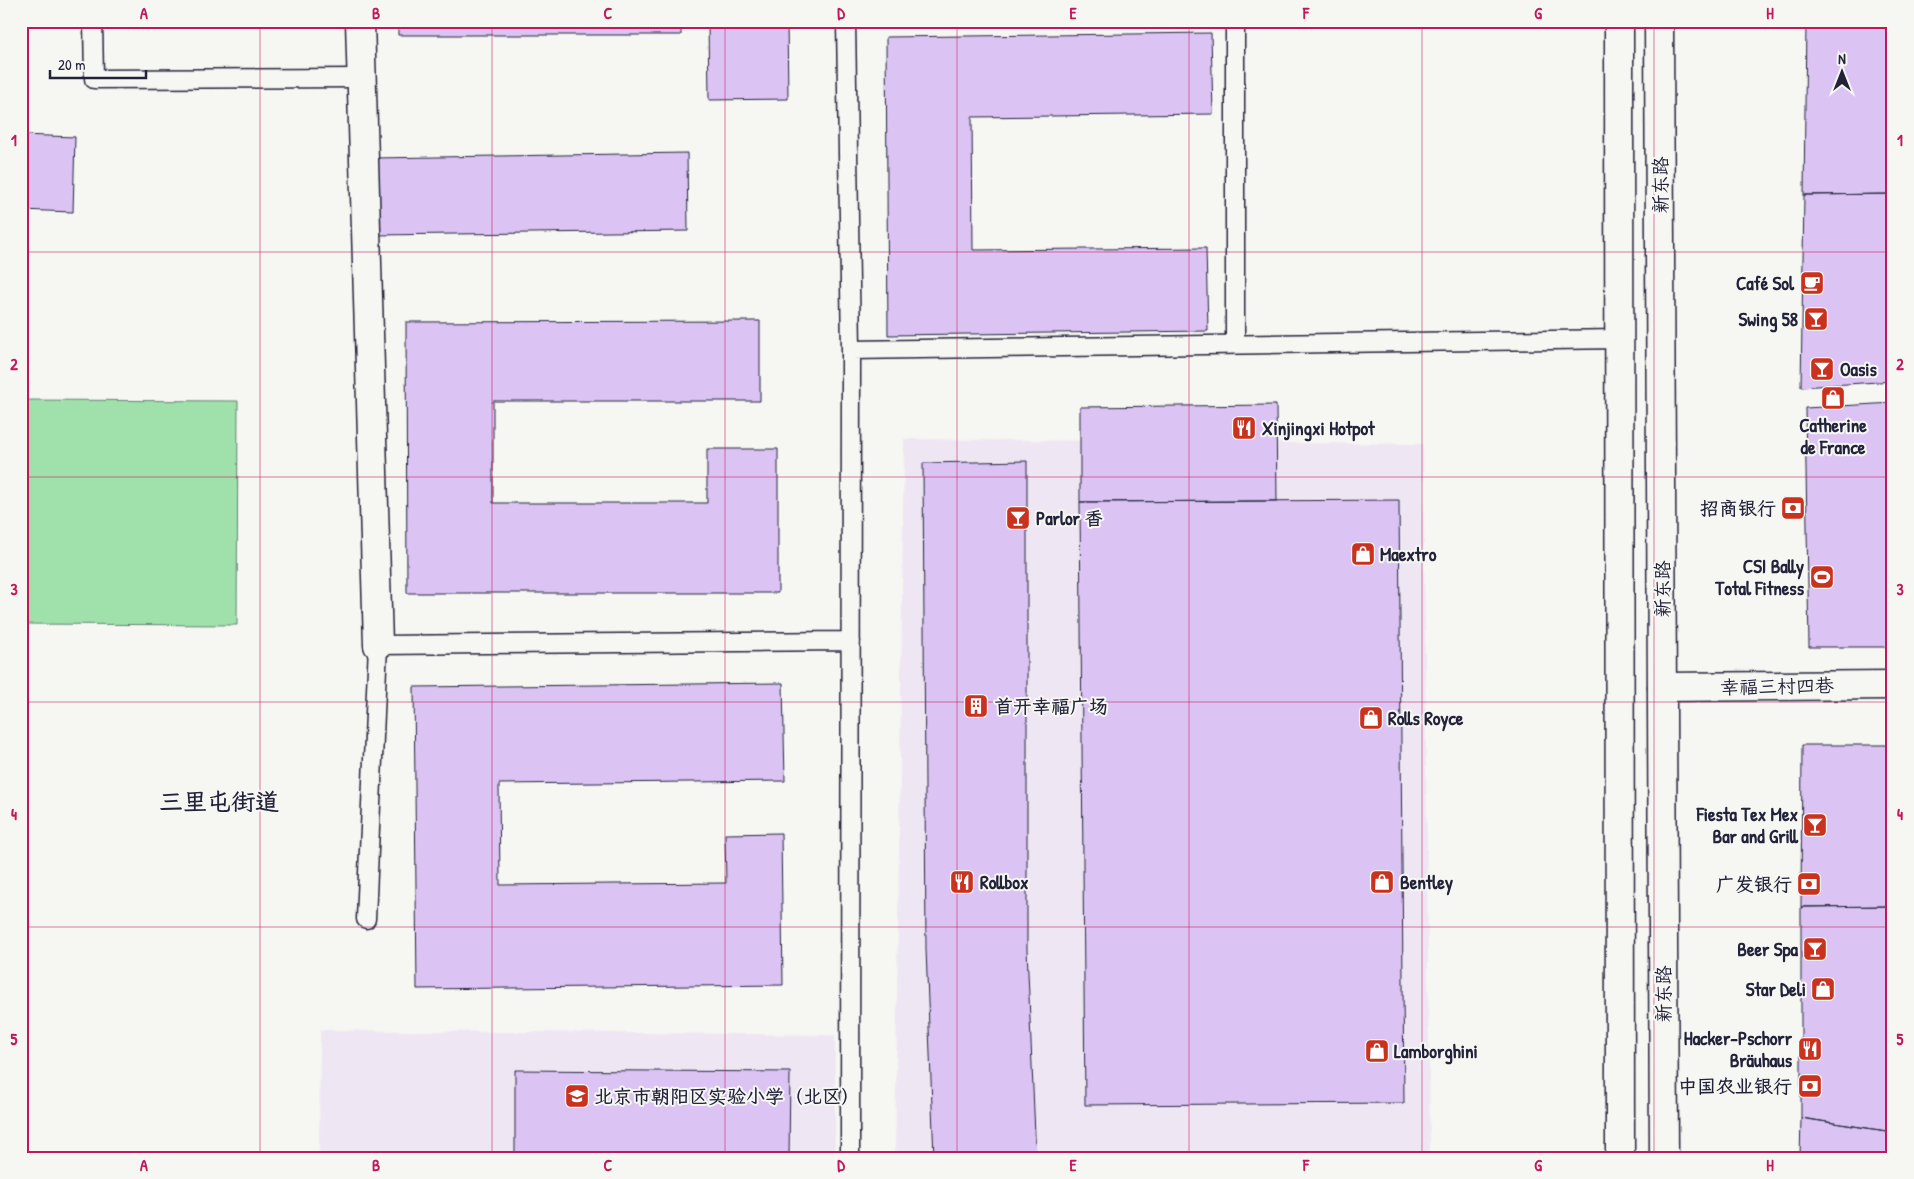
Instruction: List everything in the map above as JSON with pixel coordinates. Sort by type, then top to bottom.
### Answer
[{"type":"main road","points":[[360,21],[378,645]]},
{"type":"main road","points":[[1619,21],[1620,1158]]},
{"type":"main road","name":"新东路","points":[[1659,21],[1664,1158]]},
{"type":"main road","name":"幸福三村四巷","points":[[1662,687],[1893,685]]},
{"type":"lane","points":[[93,21],[94,79],[362,78]]},
{"type":"lane","points":[[846,21],[851,350],[850,1158]]},
{"type":"lane","points":[[1235,21],[1235,344]]},
{"type":"lane","points":[[851,350],[1620,338]]},
{"type":"lane","points":[[366,919],[378,645],[851,641]]},
{"type":"shaded area","name":"首开幸福广场","points":[[904,439],[1423,444],[1430,1158],[895,1158]]},
{"type":"shaded area","name":"北京市朝阳区实验小学（北区）","points":[[320,1030],[835,1035],[835,1158],[319,1158]]},
{"type":"green space","points":[[21,400],[238,401],[237,625],[21,624]]},
{"type":"building","points":[[398,21],[681,21],[681,35],[398,35]]},
{"type":"building","points":[[708,21],[787,21],[788,99],[709,100]]},
{"type":"building","points":[[1806,21],[1893,21],[1893,194],[1804,195]]},
{"type":"building","points":[[1211,33],[1213,114],[972,117],[973,250],[1206,248],[1208,331],[888,335],[886,37]]},
{"type":"building","points":[[21,135],[75,137],[73,212],[21,210]]},
{"type":"building","points":[[687,153],[688,231],[376,235],[375,158]]},
{"type":"building","points":[[1893,194],[1893,381],[1801,387],[1804,195]]},
{"type":"building","points":[[760,321],[760,401],[493,401],[493,503],[707,503],[707,449],[778,449],[778,593],[407,593],[406,322]]},
{"type":"building","points":[[1893,403],[1893,647],[1809,647],[1805,408]]},
{"type":"building","points":[[1276,405],[1277,501],[1080,502],[1080,407]]},
{"type":"building","name":"首开幸福广场","points":[[1027,461],[1027,949],[1036,1158],[934,1158],[926,949],[923,463]]},
{"type":"building","points":[[1399,500],[1404,1103],[1085,1105],[1080,502]]},
{"type":"building","points":[[783,683],[785,781],[499,784],[500,885],[726,883],[725,834],[781,833],[783,985],[417,989],[414,687]]},
{"type":"building","points":[[1802,745],[1893,745],[1893,906],[1801,907]]},
{"type":"building","points":[[1893,906],[1893,1132],[1801,1118],[1801,907]]},
{"type":"building","points":[[515,1070],[790,1072],[789,1158],[515,1158]]},
{"type":"building","points":[[1801,1118],[1893,1132],[1893,1158],[1800,1158]]},
{"type":"place","name":"Café Sol","points":[[1812,283]]},
{"type":"place","name":"Swing 58","points":[[1816,319]]},
{"type":"place","name":"Oasis","points":[[1822,369]]},
{"type":"place","name":"Catherine de France","points":[[1833,398]]},
{"type":"place","name":"Xinjingxi Hotpot","points":[[1244,428]]},
{"type":"place","name":"招商银行","points":[[1793,508]]},
{"type":"place","name":"Parlor 香","points":[[1018,518]]},
{"type":"place","name":"Maextro","points":[[1363,554]]},
{"type":"place","name":"CSI Bally Total Fitness","points":[[1822,577]]},
{"type":"place","name":"首开幸福广场","points":[[976,706]]},
{"type":"place","name":"Rolls Royce","points":[[1371,718]]},
{"type":"place","name":"Fiesta Tex Mex Bar and Grill","points":[[1815,825]]},
{"type":"place","name":"Rollbox","points":[[962,882]]},
{"type":"place","name":"Bentley","points":[[1382,882]]},
{"type":"place","name":"广发银行","points":[[1809,884]]},
{"type":"place","name":"Beer Spa","points":[[1815,949]]},
{"type":"place","name":"Star Deli","points":[[1823,989]]},
{"type":"place","name":"Hacker-Pschorr Bräuhaus","points":[[1810,1049]]},
{"type":"place","name":"Lamborghini","points":[[1377,1051]]},
{"type":"place","name":"中国农业银行","points":[[1810,1086]]},
{"type":"place","name":"北京市朝阳区实验小学（北区）","points":[[577,1096]]},
{"type":"district","name":"三里屯街道","points":[[219,802]]}]
